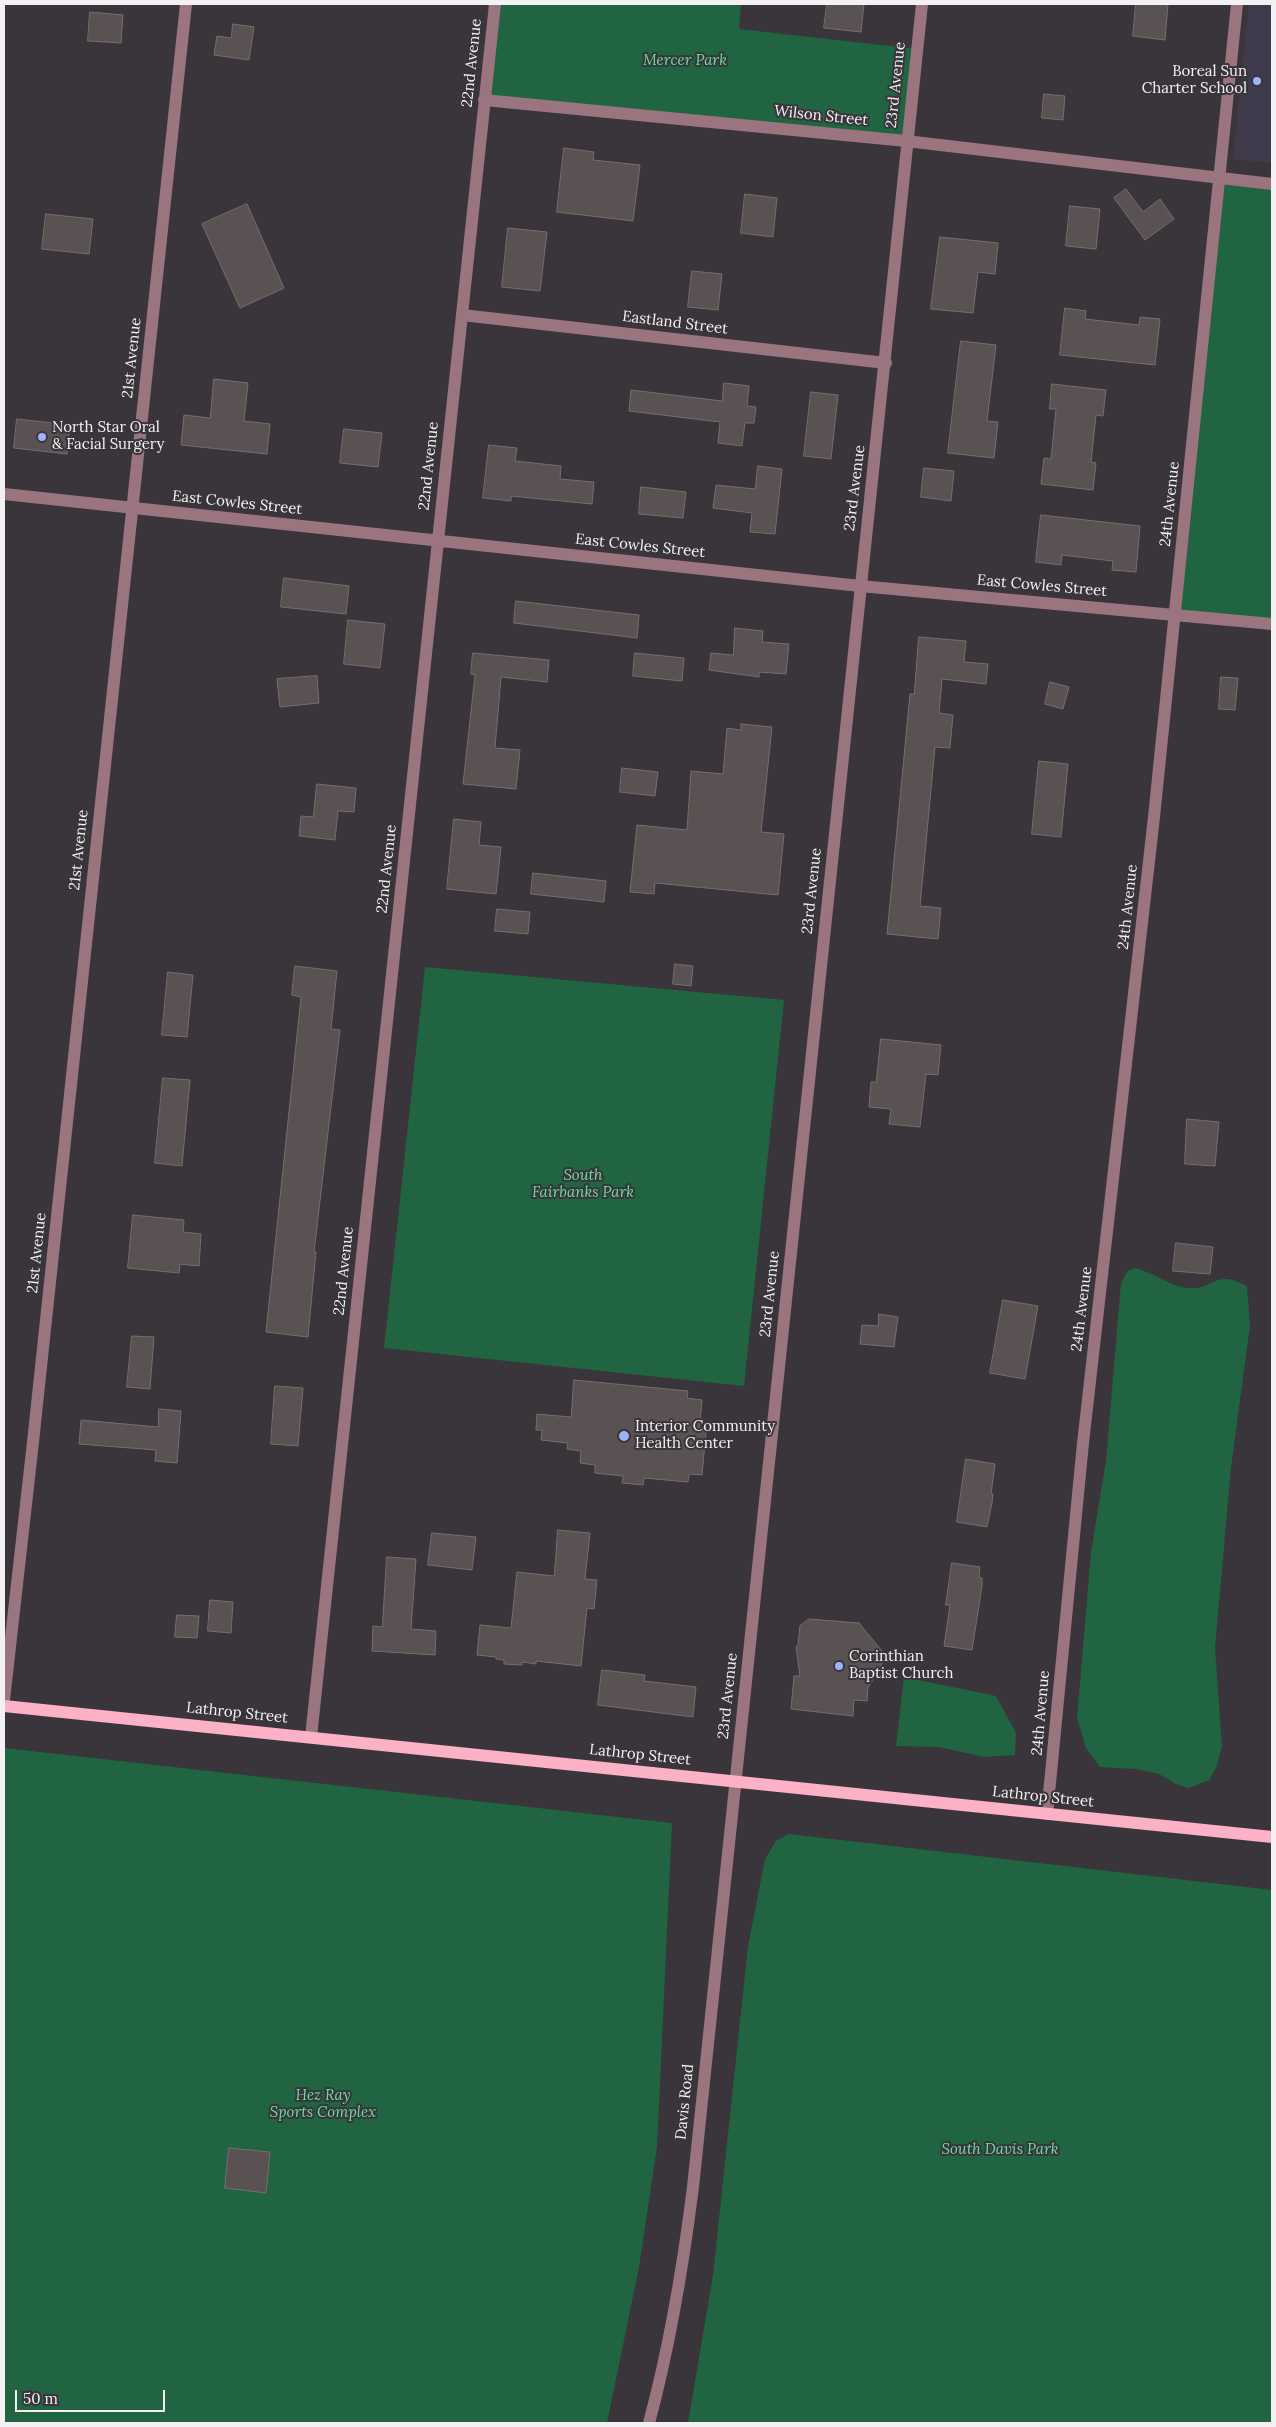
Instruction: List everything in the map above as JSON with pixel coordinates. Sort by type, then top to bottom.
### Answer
[{"type":"main road","name":"Lathrop Street","points":[[4,1706],[1272,1837]]},
{"type":"street","name":"21st Avenue","points":[[4,1700],[34,1442],[186,4]]},
{"type":"street","name":"22nd Avenue","points":[[311,1737],[495,4]]},
{"type":"street","name":"23rd Avenue","points":[[734,1781],[760,1552],[860,586],[886,363],[906,141],[922,4]]},
{"type":"street","name":"24th Avenue","points":[[1048,1814],[1083,1443],[1154,817],[1237,4]]},
{"type":"street","name":"Wilson Street","points":[[484,100],[906,141],[1272,184]]},
{"type":"street","name":"Eastland Street","points":[[462,315],[886,363]]},
{"type":"street","name":"East Cowles Street","points":[[4,494],[860,586],[1272,624]]},
{"type":"street","name":"Davis Road","points":[[649,2423],[673,2323],[684,2258],[734,1781]]},
{"type":"shaded area","name":"Boreal Sun Charter School","points":[[1249,4],[1272,4],[1272,163],[1233,159]]},
{"type":"green space","name":"Mercer Park","points":[[495,4],[741,4],[739,29],[917,49],[906,141],[484,100]]},
{"type":"green space","points":[[1220,179],[1272,184],[1272,624],[1175,615]]},
{"type":"green space","name":"South Fairbanks Park","points":[[425,967],[784,1000],[744,1386],[384,1348]]},
{"type":"green space","points":[[1134,1268],[1181,1287],[1197,1288],[1215,1281],[1227,1279],[1247,1286],[1250,1325],[1231,1468],[1215,1648],[1222,1747],[1216,1768],[1209,1780],[1189,1788],[1176,1784],[1159,1774],[1136,1769],[1100,1767],[1086,1748],[1077,1718],[1091,1552],[1106,1461],[1121,1283],[1127,1272]]},
{"type":"green space","points":[[904,1677],[996,1696],[1016,1733],[1015,1755],[984,1757],[939,1747],[896,1746]]},
{"type":"green space","name":"Hez Ray Sports Complex","points":[[4,1748],[672,1823],[657,2147],[639,2267],[607,2423],[4,2423]]},
{"type":"green space","name":"South Davis Park","points":[[789,1834],[1272,1890],[1272,2423],[688,2423],[713,2275],[748,1946],[765,1859],[776,1841]]},
{"type":"building","points":[[827,4],[864,4],[861,32],[824,28]]},
{"type":"building","points":[[1136,4],[1168,4],[1165,40],[1133,36]]},
{"type":"building","points":[[90,12],[123,15],[121,43],[88,41]]},
{"type":"building","points":[[233,24],[254,27],[249,60],[214,55],[217,36],[231,38]]},
{"type":"building","points":[[1044,94],[1065,96],[1063,120],[1042,118]]},
{"type":"building","points":[[564,148],[594,152],[593,160],[640,165],[633,221],[557,212]]},
{"type":"building","points":[[1126,189],[1143,212],[1160,199],[1174,219],[1145,240],[1114,198]]},
{"type":"building","points":[[745,194],[777,198],[773,237],[741,233]]},
{"type":"building","points":[[247,204],[284,288],[240,308],[202,224]]},
{"type":"building","points":[[1070,206],[1100,209],[1096,249],[1066,246]]},
{"type":"building","points":[[46,214],[93,219],[89,254],[42,249]]},
{"type":"building","points":[[508,228],[547,232],[540,291],[502,287]]},
{"type":"building","points":[[940,237],[998,243],[995,274],[978,272],[973,313],[931,309]]},
{"type":"building","points":[[692,271],[722,274],[718,310],[688,307]]},
{"type":"building","points":[[1065,308],[1086,311],[1085,319],[1139,325],[1140,317],[1160,319],[1155,365],[1060,355]]},
{"type":"building","points":[[961,341],[996,345],[987,421],[998,422],[994,458],[948,453]]},
{"type":"building","points":[[214,379],[248,383],[244,421],[270,424],[267,454],[181,445],[184,415],[210,418]]},
{"type":"building","points":[[724,383],[749,386],[747,406],[756,407],[754,423],[745,423],[742,446],[718,443],[720,422],[629,411],[631,390],[722,401]]},
{"type":"building","points":[[1052,384],[1106,390],[1103,416],[1096,415],[1091,462],[1096,463],[1093,490],[1041,484],[1044,458],[1051,459],[1056,409],[1050,409]]},
{"type":"building","points":[[811,392],[838,395],[831,459],[804,456]]},
{"type":"building","name":"North Star Oral & Facial Surgery","points":[[17,419],[70,425],[67,454],[14,448]]},
{"type":"building","points":[[344,429],[382,433],[378,467],[340,463]]},
{"type":"building","points":[[489,445],[517,448],[515,461],[561,466],[560,479],[594,482],[592,504],[511,496],[511,501],[483,498]]},
{"type":"building","points":[[758,466],[782,469],[775,534],[750,532],[752,513],[713,508],[716,485],[755,489]]},
{"type":"building","points":[[924,468],[954,471],[951,501],[921,497]]},
{"type":"building","points":[[641,487],[686,492],[683,518],[639,514]]},
{"type":"building","points":[[1041,515],[1140,526],[1136,572],[1112,570],[1113,561],[1062,555],[1061,565],[1036,562]]},
{"type":"building","points":[[284,578],[349,586],[346,614],[281,607]]},
{"type":"building","points":[[516,601],[639,615],[637,638],[514,623]]},
{"type":"building","points":[[348,620],[385,624],[380,668],[344,664]]},
{"type":"building","points":[[735,628],[763,631],[762,642],[789,644],[786,674],[759,672],[759,677],[709,670],[711,653],[733,655]]},
{"type":"building","points":[[919,637],[966,641],[964,662],[988,664],[986,684],[942,679],[939,713],[953,715],[950,748],[935,747],[920,906],[941,908],[938,939],[887,934],[910,694],[914,694]]},
{"type":"building","points":[[473,653],[549,660],[547,682],[501,677],[495,748],[520,750],[516,789],[463,784],[475,675],[471,674]]},
{"type":"building","points":[[635,653],[684,658],[682,681],[633,676]]},
{"type":"building","points":[[317,676],[319,703],[280,707],[277,679]]},
{"type":"building","points":[[1221,677],[1238,678],[1235,710],[1219,709]]},
{"type":"building","points":[[1050,682],[1069,687],[1063,709],[1045,704]]},
{"type":"building","points":[[741,724],[772,727],[761,832],[784,834],[778,895],[655,883],[654,894],[630,892],[637,825],[687,830],[691,771],[723,774],[727,728],[741,730]]},
{"type":"building","points":[[1039,761],[1068,764],[1061,837],[1032,834]]},
{"type":"building","points":[[622,768],[658,772],[655,796],[620,792]]},
{"type":"building","points":[[317,784],[356,788],[354,812],[338,811],[335,840],[299,836],[301,816],[313,817]]},
{"type":"building","points":[[454,819],[481,822],[479,845],[501,847],[496,894],[447,889]]},
{"type":"building","points":[[533,873],[606,881],[604,902],[531,894]]},
{"type":"building","points":[[497,909],[530,912],[528,934],[495,931]]},
{"type":"building","points":[[675,964],[693,966],[691,986],[673,984]]},
{"type":"building","points":[[295,966],[337,971],[331,1029],[340,1030],[314,1252],[316,1252],[308,1337],[266,1332],[301,997],[292,995]]},
{"type":"building","points":[[168,972],[193,975],[187,1037],[162,1035]]},
{"type":"building","points":[[881,1039],[941,1045],[938,1075],[926,1074],[920,1127],[889,1124],[891,1109],[869,1107],[871,1082],[876,1082]]},
{"type":"building","points":[[163,1078],[190,1080],[182,1166],[155,1163]]},
{"type":"building","points":[[1187,1119],[1219,1122],[1215,1166],[1185,1164]]},
{"type":"building","points":[[133,1215],[184,1220],[183,1232],[201,1234],[199,1266],[180,1264],[179,1273],[128,1268]]},
{"type":"building","points":[[1176,1243],[1213,1247],[1210,1274],[1173,1271]]},
{"type":"building","points":[[1003,1300],[1038,1306],[1025,1379],[990,1373]]},
{"type":"building","points":[[879,1314],[898,1317],[894,1347],[860,1344],[862,1325],[878,1326]]},
{"type":"building","points":[[132,1336],[154,1337],[150,1389],[127,1387]]},
{"type":"building","name":"Interior Community Health Center","points":[[574,1380],[688,1391],[687,1398],[702,1400],[699,1431],[706,1432],[702,1475],[689,1474],[688,1482],[644,1478],[643,1485],[622,1483],[623,1476],[595,1473],[595,1465],[580,1463],[581,1451],[567,1449],[568,1443],[541,1440],[542,1430],[536,1430],[537,1414],[571,1417]]},
{"type":"building","points":[[275,1386],[303,1388],[298,1446],[271,1444]]},
{"type":"building","points":[[159,1409],[181,1411],[177,1463],[155,1461],[156,1450],[79,1444],[81,1420],[158,1427]]},
{"type":"building","points":[[966,1459],[995,1464],[991,1494],[993,1494],[992,1503],[987,1527],[957,1522]]},
{"type":"building","points":[[558,1530],[590,1533],[585,1579],[597,1580],[594,1609],[587,1608],[581,1666],[536,1661],[536,1664],[522,1662],[522,1665],[504,1664],[504,1660],[496,1659],[496,1657],[477,1655],[480,1625],[511,1628],[517,1572],[554,1576]]},
{"type":"building","points":[[432,1533],[476,1537],[472,1570],[428,1565]]},
{"type":"building","points":[[387,1557],[416,1559],[411,1629],[436,1631],[435,1655],[372,1651],[373,1626],[382,1627]]},
{"type":"building","points":[[952,1563],[980,1567],[979,1577],[982,1578],[982,1586],[972,1650],[944,1646],[950,1605],[946,1605]]},
{"type":"building","points":[[210,1600],[233,1602],[231,1633],[208,1631]]},
{"type":"building","points":[[177,1615],[199,1616],[197,1638],[175,1637]]},
{"type":"building","name":"Corinthian Baptist Church","points":[[809,1619],[859,1623],[886,1656],[868,1688],[867,1701],[854,1700],[853,1716],[791,1709],[794,1676],[800,1676],[796,1647],[798,1645],[800,1626]]},
{"type":"building","points":[[602,1670],[645,1675],[644,1681],[696,1687],[693,1717],[598,1705]]},
{"type":"building","points":[[229,2148],[270,2152],[266,2193],[225,2188]]},
{"type":"place","name":"Boreal Sun Charter School","points":[[1257,81]]},
{"type":"place","name":"North Star Oral & Facial Surgery","points":[[42,437]]},
{"type":"place","name":"Interior Community Health Center","points":[[624,1436]]},
{"type":"place","name":"Corinthian Baptist Church","points":[[839,1666]]}]
